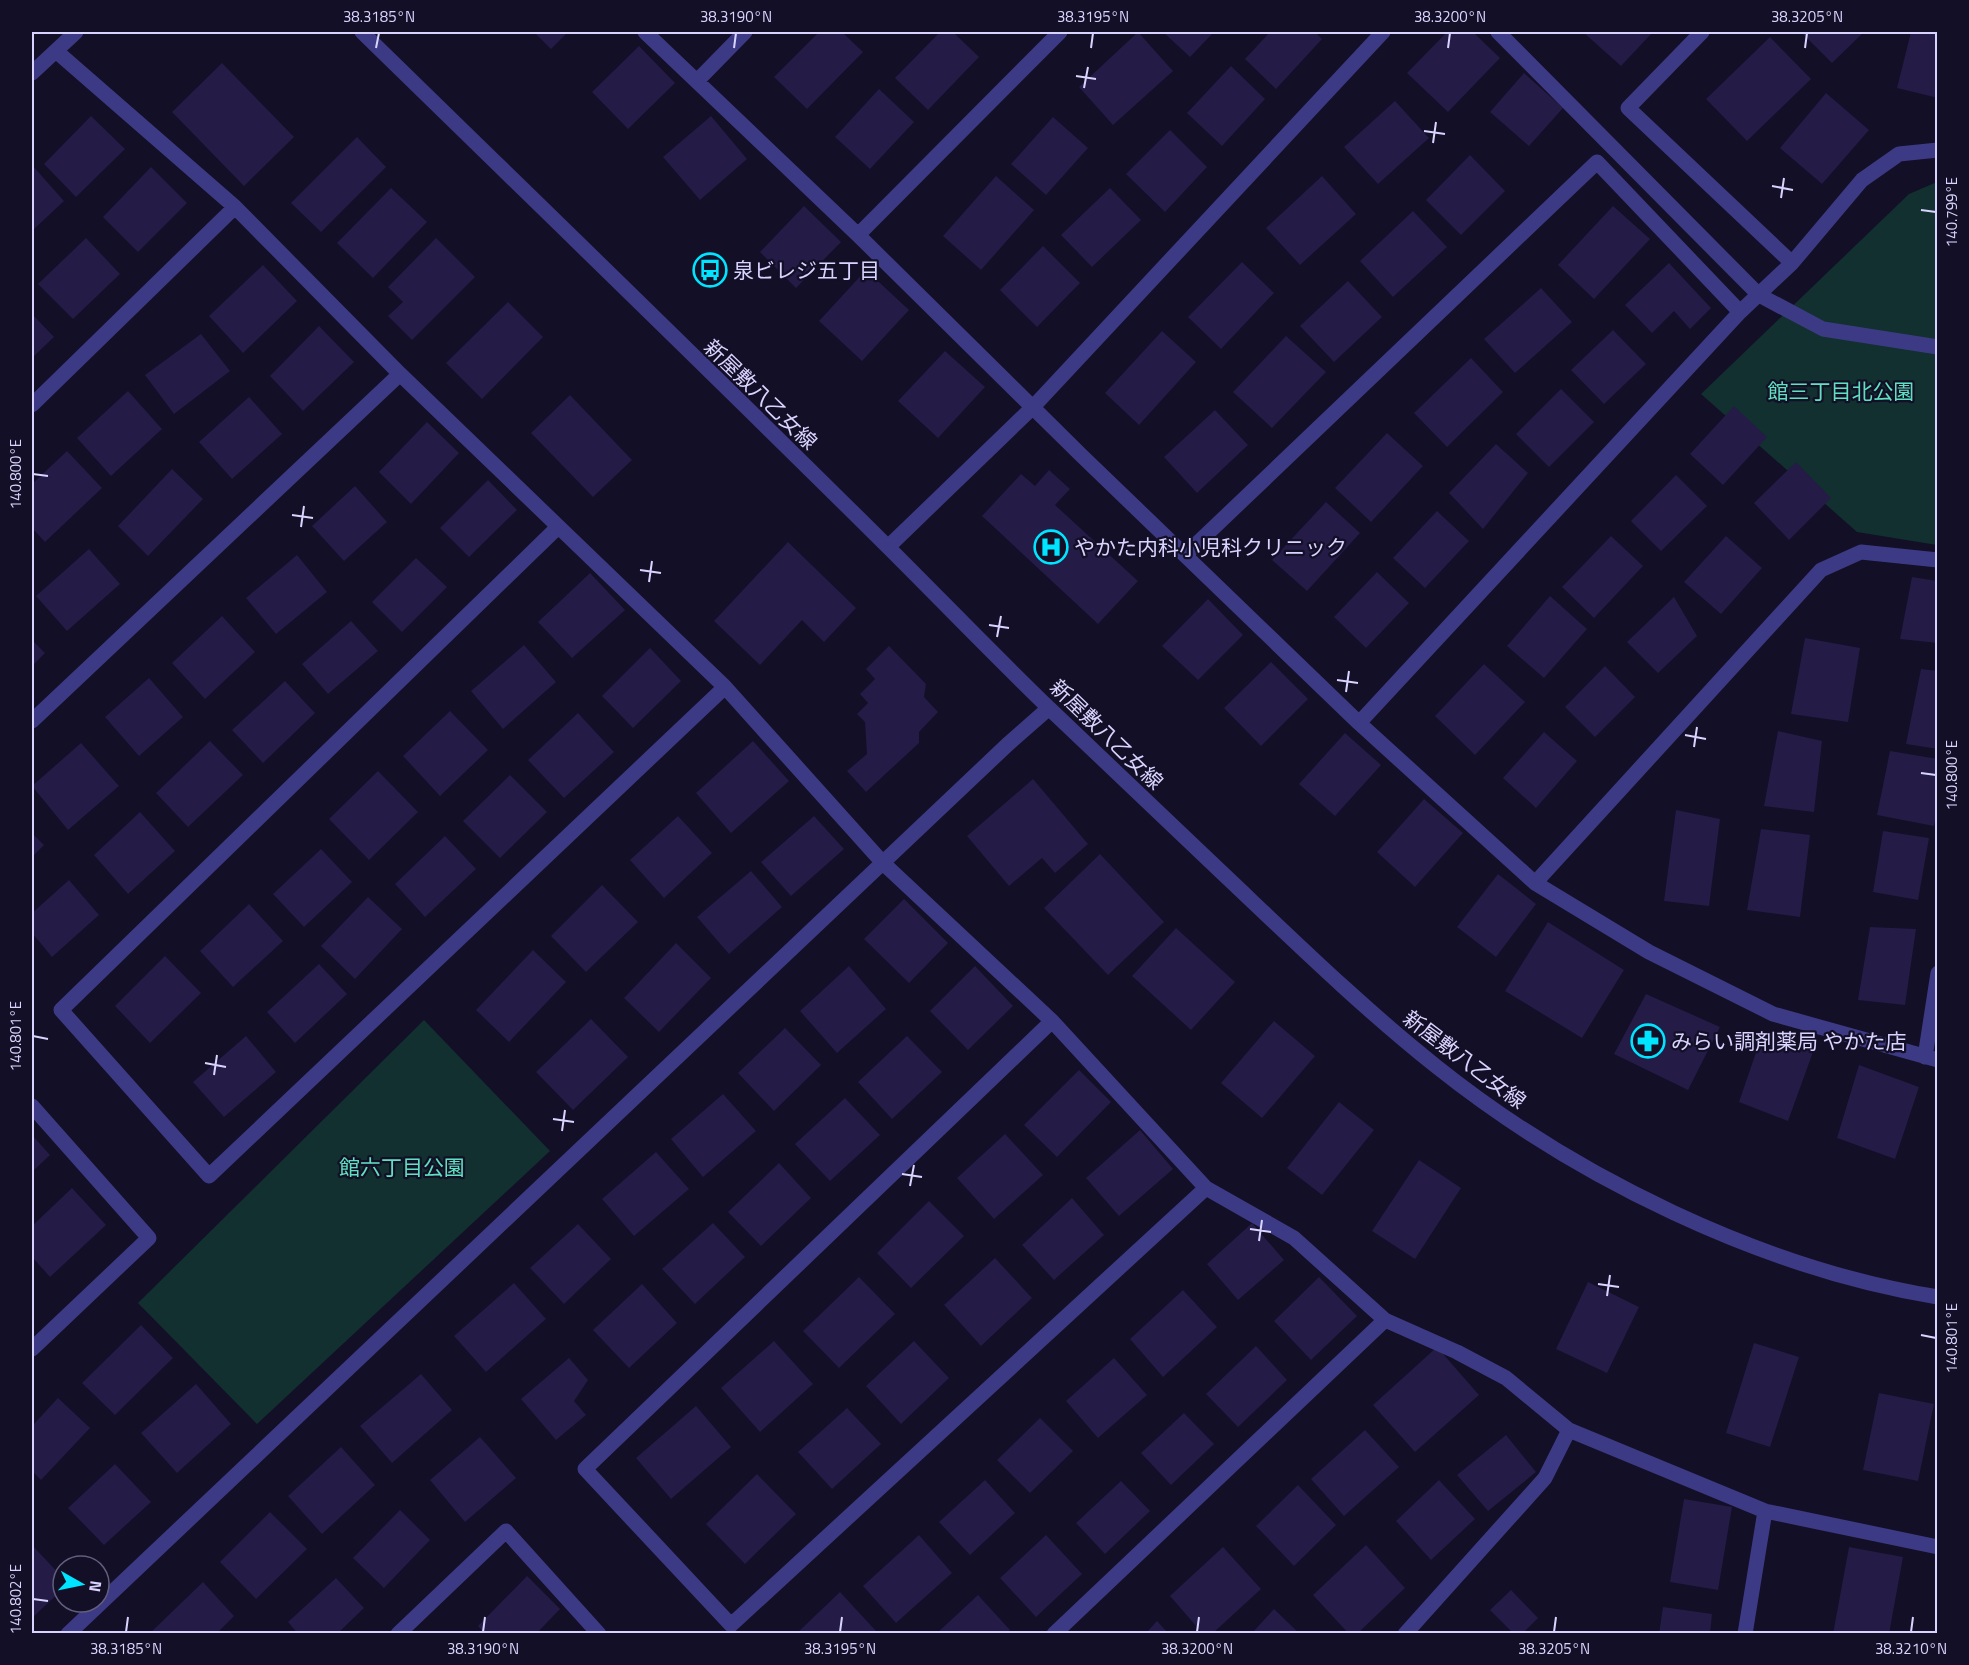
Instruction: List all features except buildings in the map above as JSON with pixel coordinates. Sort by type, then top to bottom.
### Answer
[{"type":"street","points":[[32,74],[76,32]]},
{"type":"street","name":"新屋敷八乙女線","points":[[362,32],[888,547],[1049,708],[1368,1011],[1440,1070],[1492,1108],[1553,1147],[1640,1197],[1731,1237],[1811,1268],[1938,1297]]},
{"type":"street","points":[[645,32],[858,235],[1359,723],[1536,883],[1649,952],[1773,1014],[1931,1058],[1938,973]]},
{"type":"street","points":[[697,81],[746,32]]},
{"type":"street","points":[[858,235],[1060,32]]},
{"type":"street","points":[[888,547],[1033,407],[1383,32]]},
{"type":"street","points":[[1498,32],[1759,295],[1823,329],[1938,347]]},
{"type":"street","points":[[1702,32],[1628,108],[1792,263]]},
{"type":"street","points":[[56,51],[236,207],[400,374],[725,687],[883,863],[1052,1021],[1206,1188],[1294,1238],[1385,1320],[1457,1352],[1506,1378],[1569,1430],[1764,1511],[1938,1547]]},
{"type":"street","points":[[1359,723],[1740,312],[1792,263],[1862,180],[1899,154],[1938,150]]},
{"type":"street","points":[[1185,555],[1597,162],[1740,312]]},
{"type":"street","points":[[32,405],[236,207]]},
{"type":"street","points":[[32,721],[400,374]]},
{"type":"street","points":[[558,527],[61,1010],[209,1176],[725,687]]},
{"type":"street","points":[[1536,883],[1821,570],[1862,552],[1938,560]]},
{"type":"street","points":[[68,1634],[1049,708]]},
{"type":"street","points":[[1052,1021],[585,1469],[731,1626],[1206,1188]]},
{"type":"street","points":[[32,1106],[149,1238],[32,1349]]},
{"type":"street","points":[[1054,1634],[1385,1320]]},
{"type":"street","points":[[1414,1630],[1545,1478],[1569,1430]]},
{"type":"street","points":[[1744,1634],[1764,1511]]},
{"type":"street","points":[[398,1634],[506,1531],[599,1634]]},
{"type":"green space","name":"館三丁目北公園","points":[[1937,182],[1937,545],[1857,532],[1701,394],[1909,194]]},
{"type":"green space","name":"館六丁目公園","points":[[424,1020],[550,1151],[257,1424],[138,1303]]},
{"type":"place","name":"泉ビレジ五丁目","points":[[710,270]]},
{"type":"place","name":"やかた内科小児科クリニック","points":[[1051,547]]},
{"type":"place","name":"みらい調剤薬局 やかた店","points":[[1648,1041]]}]
